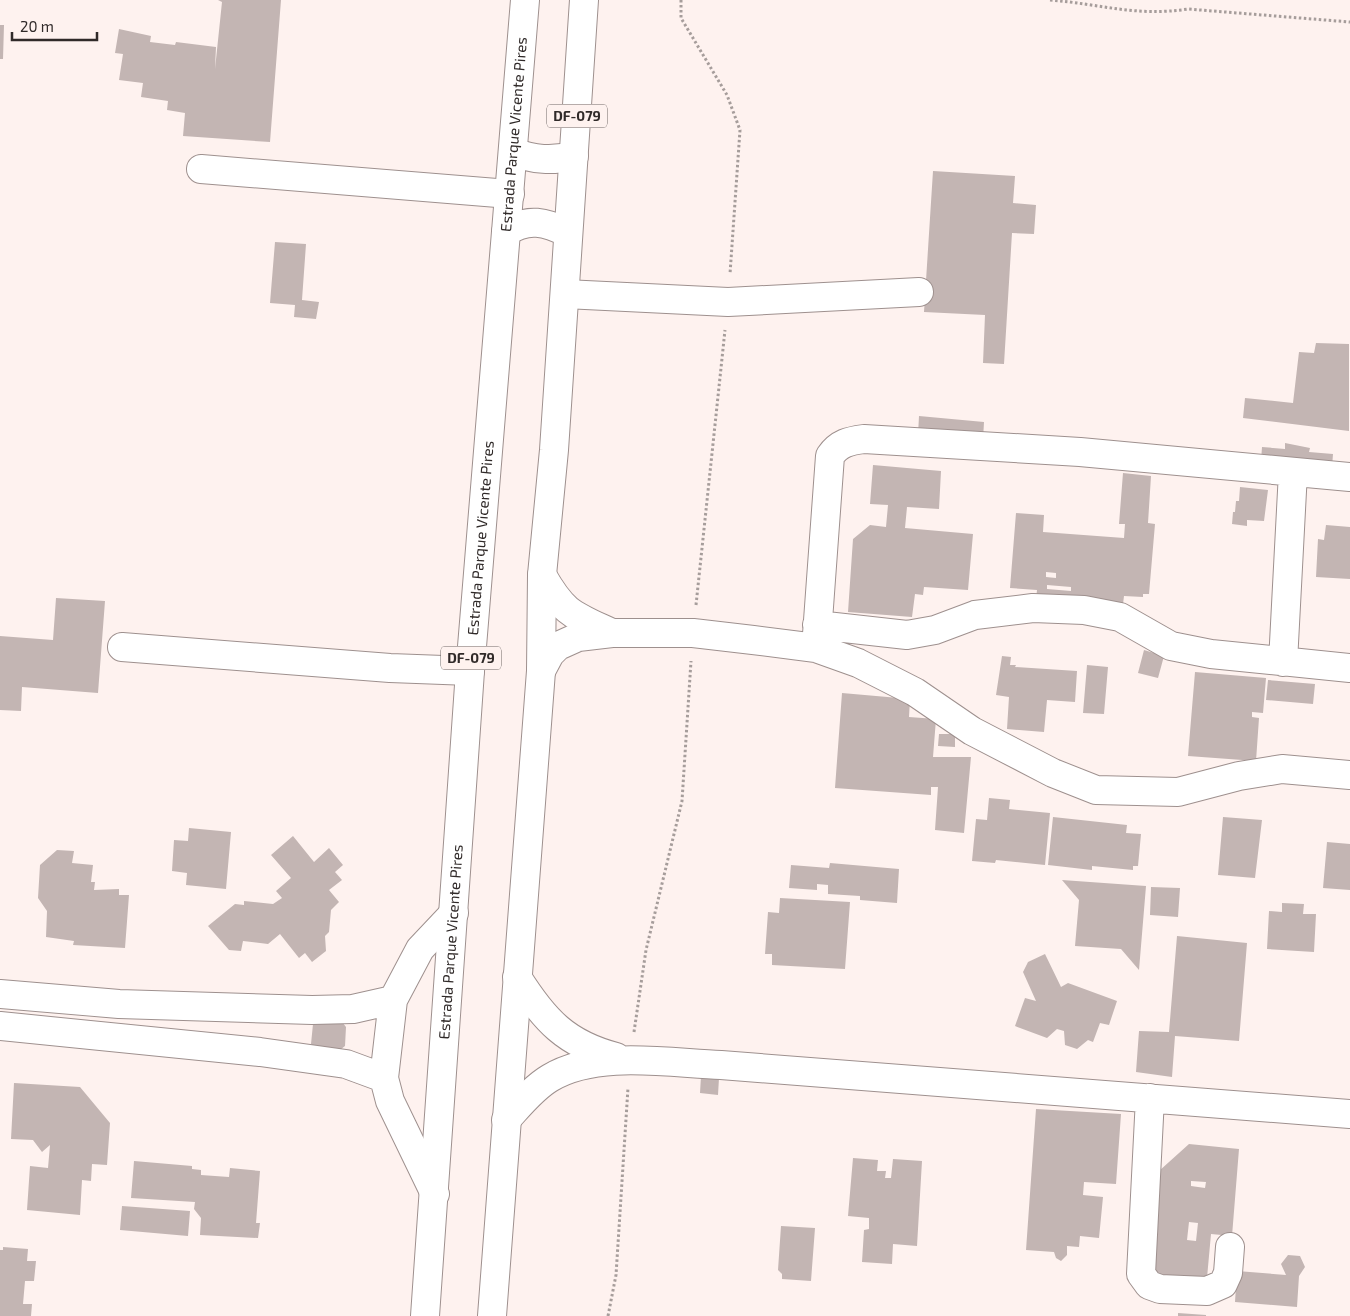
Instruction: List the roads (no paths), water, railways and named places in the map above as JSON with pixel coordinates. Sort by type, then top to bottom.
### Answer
[{"type":"street","name":"Estrada Parque Vicente Pires","points":[[425,1316],[470,671],[525,0]]},
{"type":"street","name":"DF-079","points":[[492,1316],[541,671],[542,575],[565,294],[584,0]]},
{"type":"street","points":[[513,152],[540,159],[556,160],[574,156]]},
{"type":"street","points":[[200,169],[510,194]]},
{"type":"street","points":[[506,232],[517,225],[544,222],[568,233]]},
{"type":"street","points":[[565,294],[728,302],[919,292]]},
{"type":"street","points":[[816,637],[830,456],[837,446],[847,442],[864,439],[1080,452],[1350,477]]},
{"type":"street","points":[[1283,662],[1293,472]]},
{"type":"street","points":[[542,575],[556,600],[571,614],[612,633]]},
{"type":"street","points":[[541,671],[550,654],[558,646],[578,637],[612,633],[694,633],[816,637],[907,635],[935,630],[975,615],[1033,608],[1084,610],[1120,617],[1171,646],[1211,654],[1350,668]]},
{"type":"street","points":[[816,637],[858,663],[915,692],[972,731],[1053,773],[1096,790],[1178,792],[1239,776],[1282,769],[1350,775]]},
{"type":"street","points":[[122,647],[390,668],[470,671]]},
{"type":"street","points":[[434,1194],[390,1101],[384,1078],[393,1000],[420,949],[454,913]]},
{"type":"street","points":[[517,977],[534,1004],[563,1034],[591,1051],[630,1061]]},
{"type":"street","points":[[0,994],[119,1004],[312,1010],[353,1009],[393,1000]]},
{"type":"street","points":[[116,1036],[119,1004]]},
{"type":"street","points":[[260,1008],[260,1052]]},
{"type":"street","points":[[0,1026],[116,1036],[260,1052],[346,1064],[384,1078]]},
{"type":"street","points":[[506,1120],[549,1078],[570,1068],[584,1063],[630,1061],[721,1065],[1350,1114]]},
{"type":"street","points":[[1150,1098],[1141,1274],[1149,1285],[1160,1289],[1207,1290],[1223,1284],[1228,1273],[1230,1247]]}]
